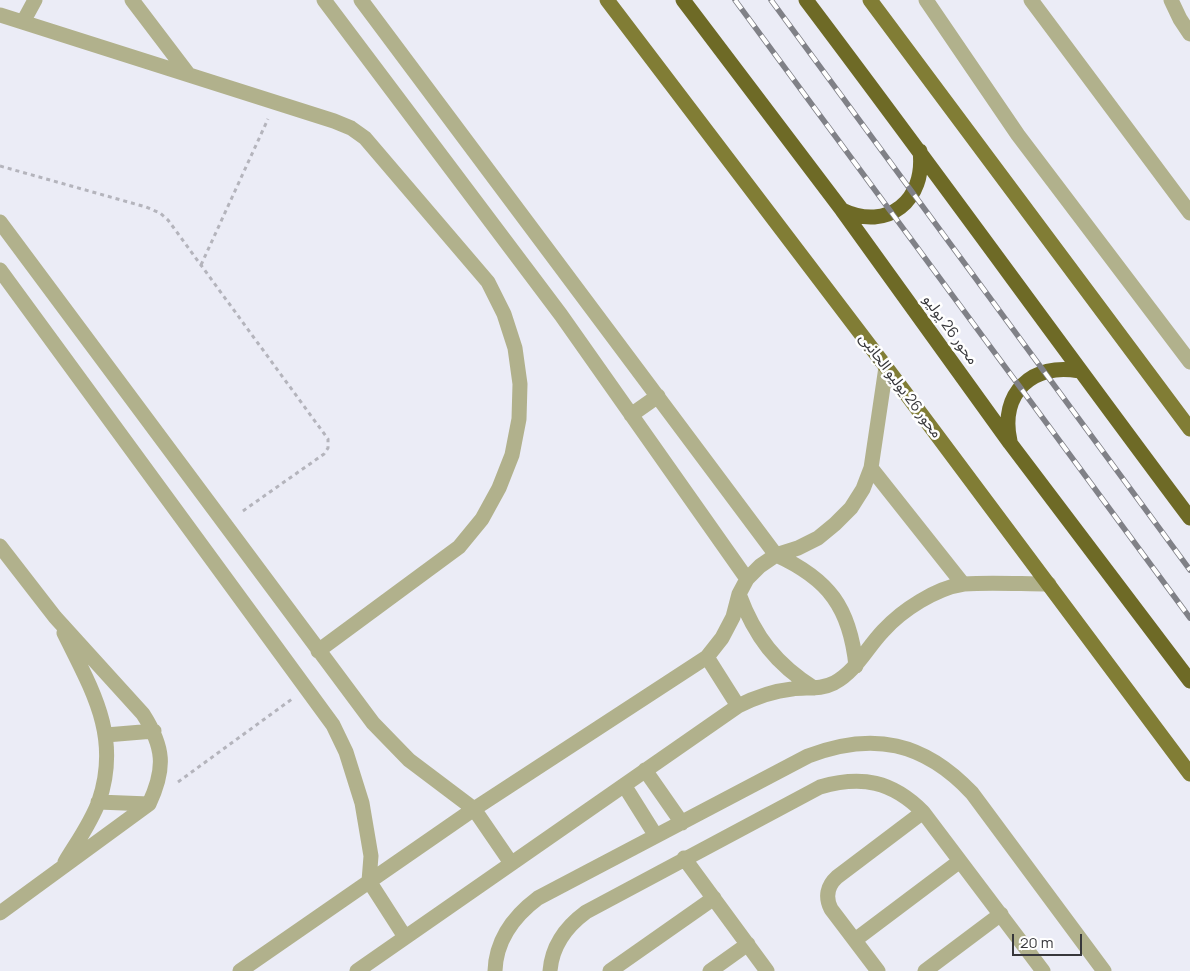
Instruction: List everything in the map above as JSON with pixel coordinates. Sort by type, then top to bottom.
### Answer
[{"type":"highway","name":"محور 26 يوليو","points":[[683,0],[842,210],[1010,443],[1190,681]]},
{"type":"highway","points":[[806,0],[920,151],[1079,371],[1190,518]]},
{"type":"highway","points":[[842,210],[853,216],[872,218],[890,214],[901,207],[910,199],[917,188],[922,164],[920,151]]},
{"type":"highway","points":[[1010,443],[1007,418],[1015,395],[1023,385],[1043,372],[1055,369],[1079,371]]},
{"type":"main road","name":"محور 26 يوليو الجانبى","points":[[607,0],[886,367],[1190,774]]},
{"type":"main road","points":[[870,0],[1190,429]]},
{"type":"street","points":[[23,22],[35,0]]},
{"type":"street","points":[[132,0],[189,75]]},
{"type":"street","points":[[324,0],[561,315],[747,579]]},
{"type":"street","points":[[361,0],[776,555],[798,565],[818,579],[834,598],[846,619],[854,642],[856,666]]},
{"type":"street","points":[[926,0],[1018,135],[1190,362]]},
{"type":"street","points":[[1031,0],[1190,212]]},
{"type":"street","points":[[1171,0],[1190,34]]},
{"type":"street","points":[[0,15],[276,102],[351,128],[365,138],[488,282],[504,314],[515,348],[520,384],[519,419],[512,455],[500,488],[482,519],[459,547],[318,651]]},
{"type":"street","points":[[0,222],[373,723],[390,742],[429,777],[474,809],[511,863]]},
{"type":"street","points":[[0,270],[6,290],[333,725],[355,777],[368,829],[371,856],[370,881],[405,937]]},
{"type":"street","points":[[240,971],[474,809],[707,657],[722,638],[747,579],[760,566],[776,555],[818,538],[851,508],[871,468],[886,367]]},
{"type":"street","points":[[631,416],[658,396]]},
{"type":"street","points":[[871,468],[963,584]]},
{"type":"street","points":[[0,546],[55,617],[143,714],[154,731],[160,749],[161,768],[157,786],[149,804],[1,911]]},
{"type":"street","points":[[356,971],[738,706],[756,697],[775,691],[795,688],[815,689],[831,685],[844,677],[856,666],[871,643],[884,629],[912,606],[937,593],[963,584],[1049,584]]},
{"type":"street","points":[[740,594],[746,613],[768,649],[798,678],[815,689]]},
{"type":"street","points":[[55,617],[101,712],[106,735],[107,757],[104,780],[92,817],[62,868]]},
{"type":"street","points":[[707,657],[738,706]]},
{"type":"street","points":[[106,735],[154,731]]},
{"type":"street","points":[[495,971],[498,949],[513,920],[524,908],[538,898],[808,756],[846,744],[867,742],[906,748],[925,756],[958,778],[972,793],[1104,971]]},
{"type":"street","points":[[645,770],[682,823]]},
{"type":"street","points":[[550,971],[553,954],[558,942],[575,920],[586,912],[820,787],[851,780],[868,781],[883,785],[912,801],[923,812],[1043,971]]},
{"type":"street","points":[[624,785],[656,836]]},
{"type":"street","points":[[98,802],[149,804]]},
{"type":"street","points":[[878,971],[828,903],[828,889],[831,882],[923,812]]},
{"type":"street","points":[[684,858],[767,971]]},
{"type":"street","points":[[855,940],[960,861]]},
{"type":"street","points":[[610,971],[714,898]]},
{"type":"street","points":[[925,971],[1001,914]]},
{"type":"street","points":[[710,971],[748,944]]},
{"type":"path","points":[[202,265],[276,102]]},
{"type":"path","points":[[0,166],[146,207],[160,213],[168,220],[202,265],[328,439],[328,448],[324,454],[225,524]]},
{"type":"path","points":[[149,804],[307,689]]},
{"type":"railway","points":[[735,0],[1190,618]]},
{"type":"railway","points":[[771,0],[1190,570]]}]
